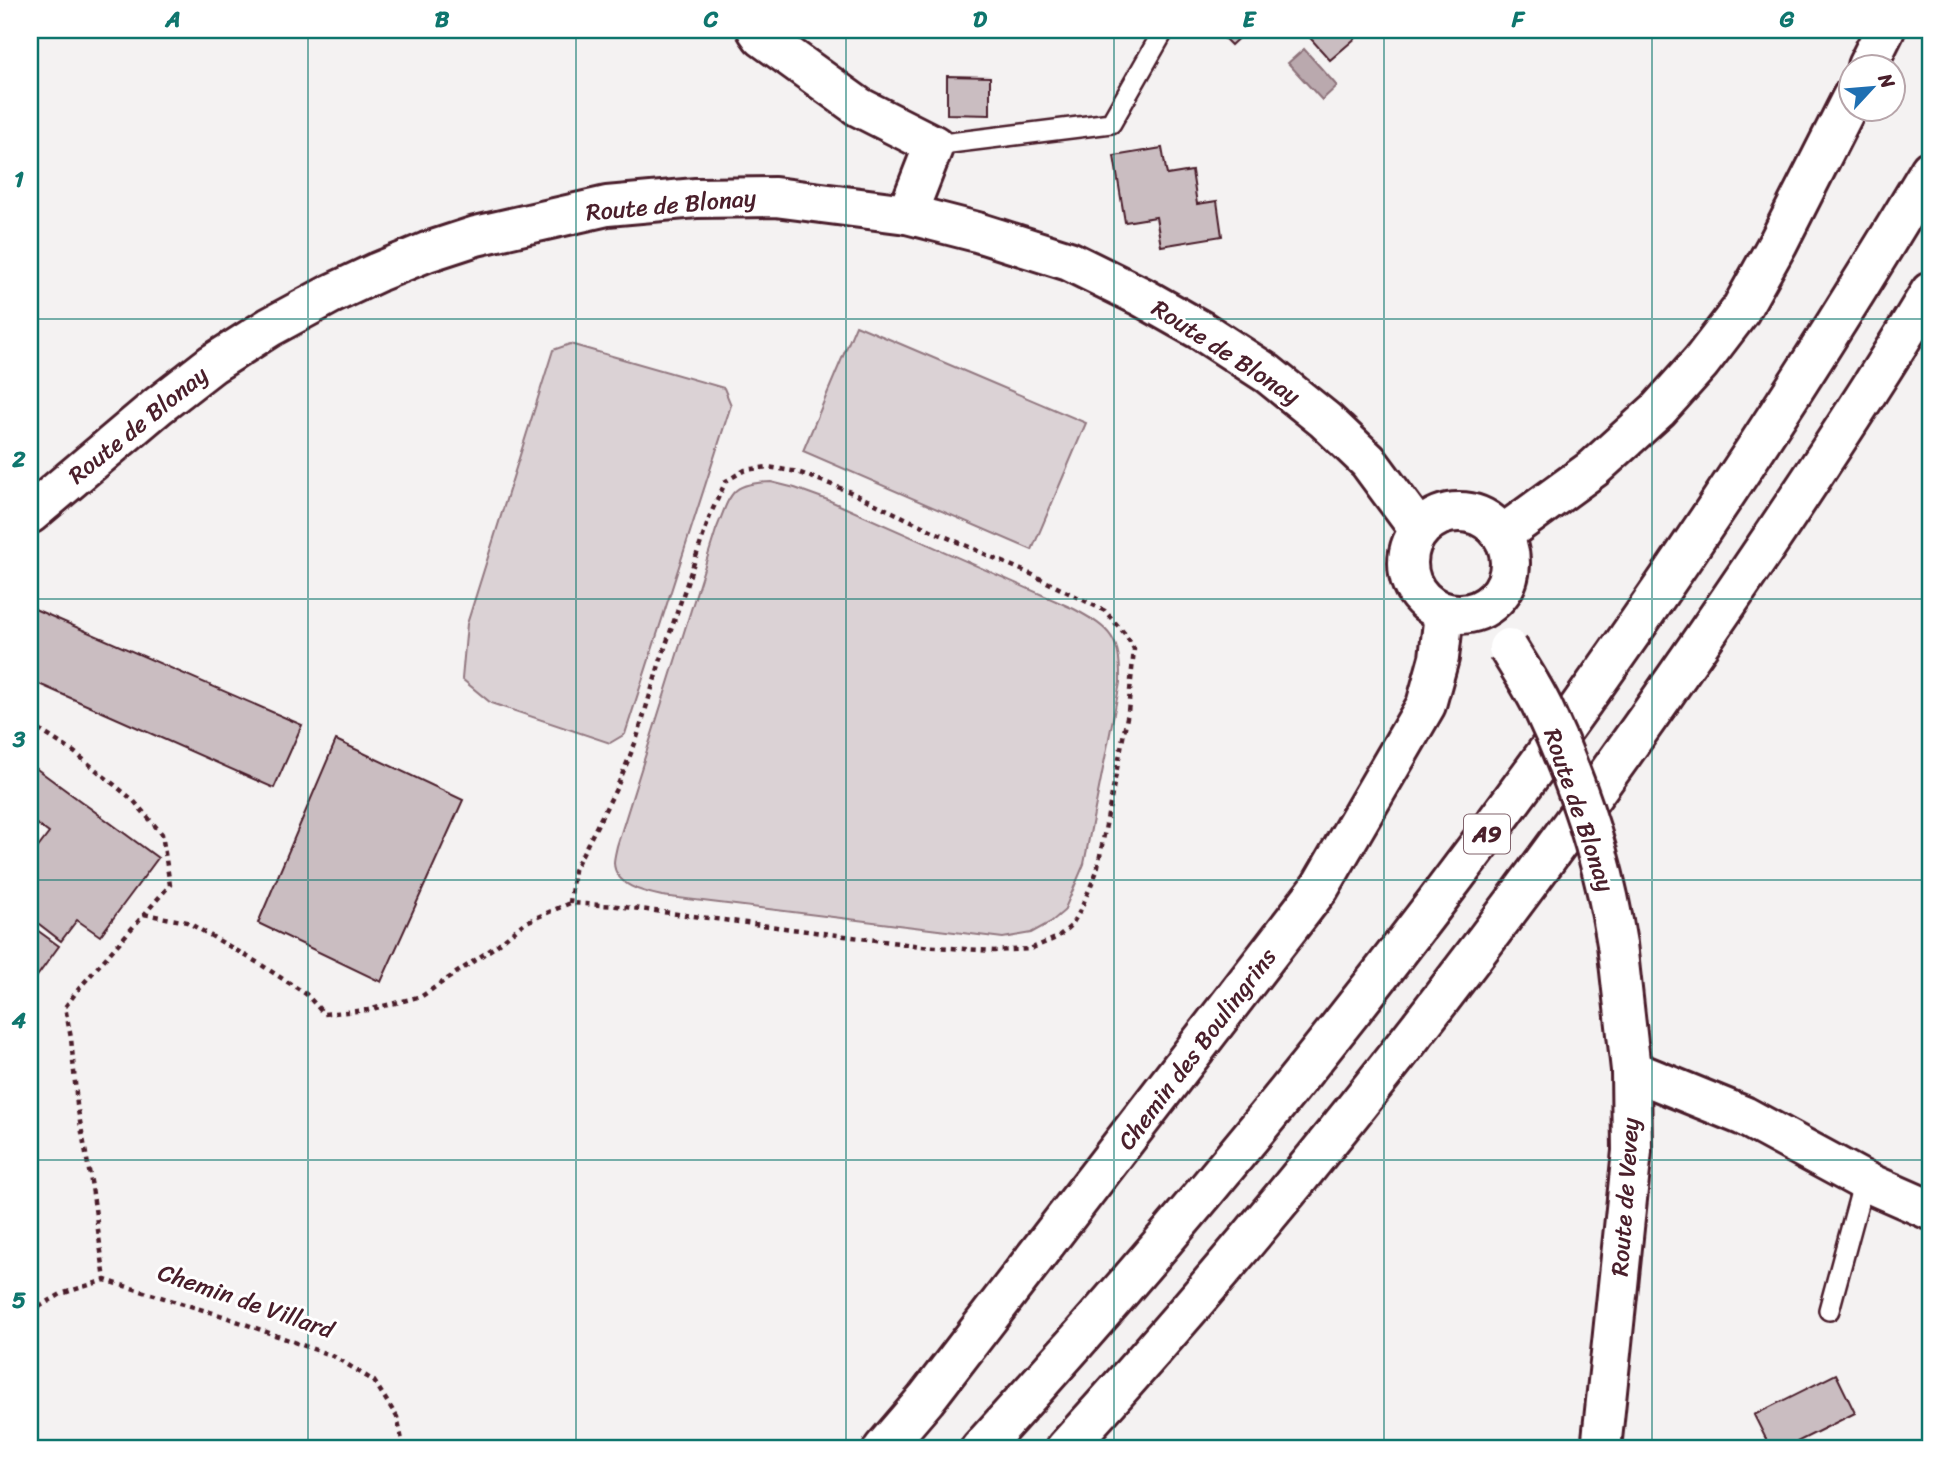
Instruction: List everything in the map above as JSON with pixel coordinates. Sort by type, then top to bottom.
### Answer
[{"type":"main road","points":[[757,30],[762,37],[859,107],[934,145],[907,214]]},
{"type":"main road","points":[[1874,52],[1885,30]]},
{"type":"main road","points":[[1502,534],[1594,468],[1658,410],[1701,362],[1740,311],[1839,122]]},
{"type":"main road","name":"A9","points":[[980,1449],[1146,1262],[1285,1096],[1505,810],[1716,509],[1865,278],[1930,170]]},
{"type":"main road","name":"Route de Blonay","points":[[30,514],[212,364],[270,327],[378,272],[426,252],[477,236],[607,206],[696,198],[775,197],[907,214],[977,232],[1069,261],[1142,297],[1202,331],[1268,374],[1325,420],[1368,461],[1419,530]]},
{"type":"main road","name":"A9","points":[[1065,1449],[1192,1306],[1331,1138],[1553,852],[1767,545],[1836,442],[1930,292]]},
{"type":"main road","points":[[1452,512],[1471,513],[1489,521],[1502,534],[1511,561],[1510,575],[1496,600],[1484,609],[1464,615],[1444,613],[1420,597],[1410,578],[1408,556],[1419,530],[1434,518],[1452,512]]},
{"type":"main road","name":"Route de Blonay","points":[[1484,609],[1542,706],[1571,771],[1609,894],[1617,944]]},
{"type":"main road","name":"Chemin des Boulingrins","points":[[883,1449],[935,1388],[1320,887],[1426,705],[1439,658],[1444,613]]},
{"type":"main road","name":"Route de Vevey","points":[[1601,1449],[1632,1151],[1631,1070],[1617,944]]},
{"type":"main road","points":[[1631,1070],[1744,1116],[1864,1181],[1930,1210]]},
{"type":"lane","points":[[934,145],[1111,123],[1164,30]]},
{"type":"lane","points":[[1829,1310],[1864,1181]]},
{"type":"path","points":[[144,914],[187,922],[306,994],[324,1014],[368,1010],[422,996],[496,946],[524,923],[570,903],[617,906],[921,946],[994,951],[1030,948],[1056,938],[1071,926],[1097,871],[1128,712],[1134,649],[1121,628],[1105,611],[1032,575],[848,491],[798,472],[768,467],[745,470],[726,481],[711,513],[636,741],[617,787],[574,870],[570,903]]},
{"type":"path","points":[[30,724],[74,752],[133,800],[162,834],[170,886],[65,1007],[71,1038],[77,1105],[105,1280],[61,1294],[30,1312]]},
{"type":"path","name":"Chemin de Villard","points":[[105,1280],[223,1316],[335,1357],[374,1381],[397,1417],[402,1449]]},
{"type":"shaded area","points":[[1304,49],[1337,86],[1322,100],[1288,63]]},
{"type":"shaded area","points":[[856,325],[1086,423],[1032,550],[803,451]]},
{"type":"shaded area","points":[[570,344],[724,388],[731,405],[625,734],[610,743],[491,703],[462,679],[467,624],[553,350]]},
{"type":"shaded area","points":[[771,482],[828,500],[1074,609],[1105,629],[1111,637],[1118,655],[1120,683],[1084,864],[1064,911],[1051,922],[1031,933],[1003,938],[662,896],[632,887],[619,877],[614,863],[617,846],[716,530],[733,493],[747,485]]},
{"type":"building","points":[[1216,30],[1247,30],[1231,45]]},
{"type":"building","points":[[1303,30],[1365,30],[1330,60]]},
{"type":"building","points":[[947,76],[990,77],[990,115],[947,114]]},
{"type":"building","points":[[1162,148],[1167,175],[1192,171],[1197,204],[1217,201],[1222,236],[1161,246],[1156,217],[1125,222],[1114,156]]},
{"type":"building","points":[[30,607],[302,725],[274,788],[30,680]]},
{"type":"building","points":[[336,740],[463,800],[381,982],[258,923]]},
{"type":"building","points":[[30,764],[158,858],[100,936],[77,920],[61,941],[30,917],[30,910],[36,901],[30,896],[30,858],[49,833],[30,819]]},
{"type":"building","points":[[30,925],[59,946],[30,986]]},
{"type":"building","points":[[1836,1374],[1855,1413],[1783,1449],[1771,1449],[1754,1415]]}]
